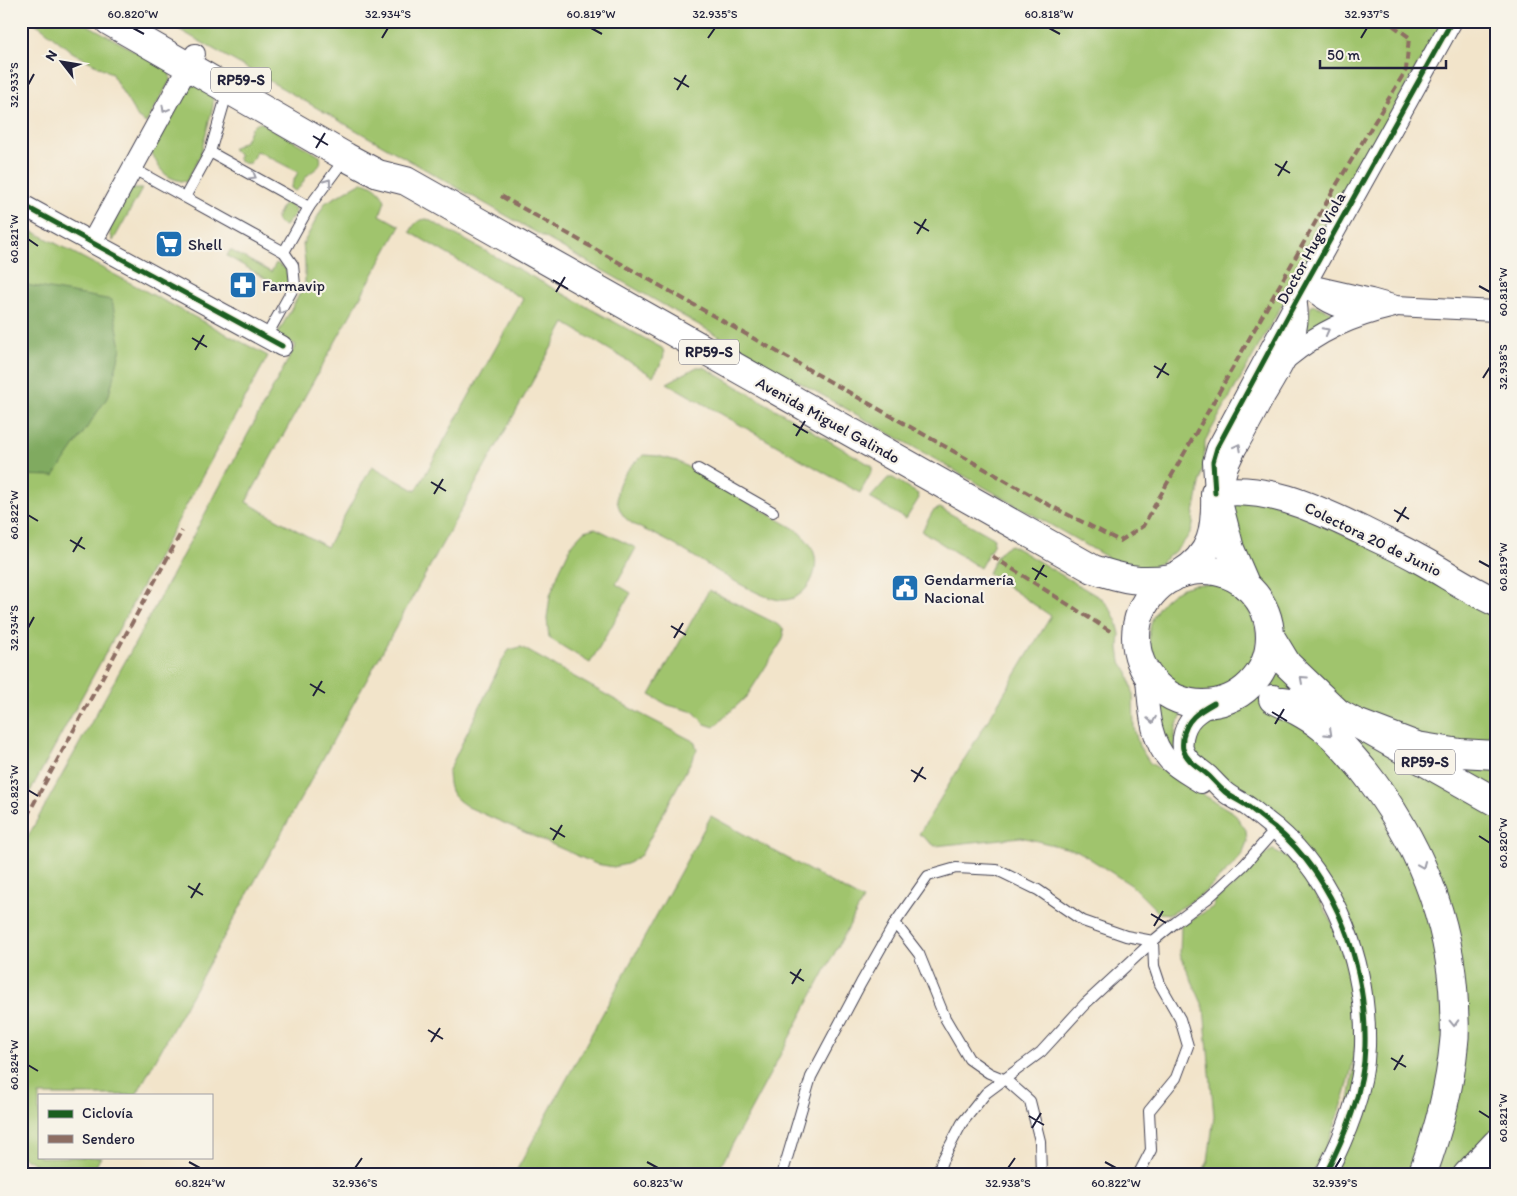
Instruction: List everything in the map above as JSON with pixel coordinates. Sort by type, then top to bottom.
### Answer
[{"type":"main road","name":"Avenida Miguel Galindo","points":[[109,21],[286,106],[387,160],[406,182]]},
{"type":"main road","name":"Avenida Miguel Galindo","points":[[138,21],[228,89],[346,157],[378,174],[406,182],[1093,570],[1125,600],[1138,620]]},
{"type":"main road","name":"Colectora 20 de Junio","points":[[1218,493],[1247,491],[1300,503],[1409,554],[1496,602]]},
{"type":"main road","name":"Doctor Hugo Viola","points":[[1176,576],[1192,568],[1202,557],[1209,544],[1214,532],[1218,493]]},
{"type":"main road","name":"Doctor Hugo Viola","points":[[1218,493],[1225,534],[1246,586]]},
{"type":"main road","name":"Avenida Miguel Galindo","points":[[1093,570],[1132,580],[1151,581],[1176,576]]},
{"type":"main road","points":[[1197,570],[1215,571],[1231,576],[1246,586],[1259,600],[1267,617],[1270,636],[1268,655],[1260,672],[1248,687],[1223,701],[1198,704],[1182,701],[1168,694],[1155,684],[1145,671],[1136,646],[1138,620],[1143,607],[1151,596],[1161,586],[1176,576],[1197,570]]},
{"type":"main road","name":"RP59-S","points":[[1270,636],[1287,664],[1346,717]]},
{"type":"main road","points":[[1273,699],[1302,713],[1323,728],[1346,749],[1398,820],[1420,859],[1433,893],[1447,942],[1453,987],[1455,1041],[1448,1094],[1422,1175]]},
{"type":"main road","name":"RP59-S","points":[[1223,701],[1273,699],[1307,704],[1346,717],[1496,802]]},
{"type":"main road","points":[[1346,717],[1417,746],[1460,753],[1496,755]]},
{"type":"main road","points":[[1467,1175],[1496,1144]]},
{"type":"street","name":"Doctor Hugo Viola","points":[[1218,493],[1213,462],[1217,448],[1300,293],[1452,21]]},
{"type":"street","points":[[92,242],[192,60]]},
{"type":"street","points":[[21,204],[274,342]]},
{"type":"street","points":[[1300,293],[1371,299],[1396,306],[1496,311]]},
{"type":"street","points":[[1300,293],[1349,311],[1367,313]]},
{"type":"street","name":"Doctor Hugo Viola","points":[[1218,493],[1235,451],[1286,359],[1297,327],[1300,293]]},
{"type":"street","points":[[1286,359],[1322,332],[1342,322],[1367,313],[1396,306]]},
{"type":"street","points":[[1145,671],[1155,738],[1167,759],[1201,783],[1226,793],[1250,808],[1300,852],[1324,887],[1341,917],[1356,958],[1364,1006],[1366,1047],[1360,1085],[1343,1140],[1325,1175]]},
{"type":"street","points":[[1223,701],[1199,712],[1190,719],[1184,731],[1183,748],[1191,763],[1208,775],[1226,793]]},
{"type":"lane","points":[[185,197],[210,152],[228,89]]},
{"type":"lane","points":[[210,152],[309,207]]},
{"type":"lane","points":[[284,252],[309,207],[346,157]]},
{"type":"lane","points":[[132,168],[284,252],[293,265],[296,285],[274,342]]},
{"type":"lane","points":[[698,469],[773,512]]},
{"type":"lane","points":[[937,1175],[942,1161],[962,1123],[986,1093],[1006,1080],[1041,1052],[1085,1004],[1153,941],[1208,899],[1244,865],[1276,829]]},
{"type":"lane","points":[[782,1175],[811,1077],[895,923],[928,876],[956,868],[997,870],[1038,890],[1083,921],[1126,936],[1153,941]]},
{"type":"lane","points":[[895,923],[919,954],[945,1018],[969,1060],[989,1073],[1006,1080],[1030,1100],[1040,1141],[1041,1175]]},
{"type":"lane","points":[[1138,1175],[1151,1150],[1149,1111],[1176,1078],[1188,1046],[1180,1019],[1160,984],[1154,966],[1153,941]]},
{"type":"green space","points":[[31,21],[81,21],[167,69],[170,73],[170,81],[146,123],[138,118],[111,73],[72,52]]},
{"type":"green space","points":[[164,21],[1443,21],[1205,441],[1204,459],[1193,526],[1189,535],[1172,553],[1145,572],[1105,562],[1107,557]]},
{"type":"green space","points":[[196,85],[211,94],[213,106],[200,156],[186,182],[172,178],[163,172],[151,151],[185,91],[191,86]]},
{"type":"green space","points":[[256,123],[262,123],[320,156],[321,160],[318,167],[308,175],[295,191],[291,186],[298,172],[257,151],[250,163],[243,163],[238,158],[240,155],[232,149],[245,141],[251,128]]},
{"type":"green space","points":[[362,182],[369,184],[376,188],[384,197],[385,201],[380,215],[400,226],[246,502],[327,547],[372,466],[416,491],[523,299],[410,232],[419,221],[427,219],[662,348],[664,355],[660,366],[653,376],[565,323],[137,1094],[38,1094],[38,1158],[100,1158],[91,1175],[55,1175],[21,1156],[21,849],[132,649],[296,345],[277,335],[305,284],[303,244],[325,203]]},
{"type":"green space","points":[[131,189],[142,189],[113,241],[109,229]]},
{"type":"green space","points":[[286,202],[295,209],[295,214],[285,226],[278,223],[276,219]]},
{"type":"green space","points":[[21,225],[268,356],[21,808]]},
{"type":"green space","points":[[230,250],[271,272],[276,263],[286,269],[288,282],[284,289],[227,256]]},
{"type":"green space","points":[[21,284],[112,300],[121,348],[109,395],[54,476],[21,475]]},
{"type":"green space","points":[[1314,305],[1335,313],[1336,318],[1305,335],[1311,306]]},
{"type":"green space","points":[[697,367],[704,367],[872,466],[872,471],[860,493],[667,383]]},
{"type":"green space","points":[[644,455],[658,456],[677,461],[795,529],[810,544],[815,556],[816,564],[808,587],[796,597],[788,600],[766,596],[732,580],[669,542],[627,520],[618,504],[618,488],[625,473]]},
{"type":"green space","points":[[888,478],[893,478],[918,494],[919,498],[906,519],[870,498]]},
{"type":"green space","points":[[1247,491],[1496,602],[1496,1175],[1325,1175],[1343,1139],[1364,1006],[1324,887],[1183,741],[1214,703],[1232,698],[1248,687],[1260,672],[1268,655],[1270,636],[1267,617],[1259,600],[1246,586],[1220,505]]},
{"type":"green space","points":[[940,508],[994,538],[993,545],[980,568],[922,531],[933,511]]},
{"type":"green space","points":[[595,528],[636,548],[616,584],[631,593],[590,663],[549,638],[547,619],[550,596],[572,544],[584,531]]},
{"type":"green space","points":[[1011,545],[1102,599],[1110,608],[1117,622],[1120,634],[1121,662],[1128,673],[1133,692],[1134,728],[1139,746],[1150,763],[1234,813],[1246,830],[1247,842],[1242,854],[1232,866],[1205,892],[1170,914],[1159,913],[1131,885],[1078,851],[1021,837],[935,846],[919,834],[1051,616],[988,573],[1000,552]]},
{"type":"green space","points":[[1203,584],[1224,588],[1241,600],[1253,617],[1257,638],[1253,659],[1241,676],[1224,688],[1203,692],[1182,688],[1165,676],[1153,659],[1149,638],[1153,617],[1165,600],[1182,588]]},
{"type":"green space","points":[[709,590],[783,628],[784,635],[747,696],[714,727],[705,724],[694,712],[668,705],[650,695]]},
{"type":"green space","points":[[521,647],[695,742],[697,750],[641,855],[627,864],[614,867],[596,864],[468,807],[454,796],[450,789],[448,772],[503,659],[509,650]]},
{"type":"green space","points":[[1161,701],[1173,708],[1187,709],[1177,725],[1175,740],[1177,754],[1166,748],[1158,711]]},
{"type":"green space","points":[[711,816],[863,900],[716,1175],[514,1175]]},
{"type":"green space","points":[[1273,850],[1288,858],[1305,876],[1326,910],[1344,951],[1352,979],[1356,1008],[1357,1028],[1351,1072],[1330,1138],[1312,1175],[1201,1175],[1208,1161],[1214,1116],[1204,1008],[1180,954],[1181,926],[1213,907],[1214,901],[1236,884],[1263,856]]},
{"type":"marked path","points":[[501,196],[1047,504],[1120,541],[1143,526],[1337,184],[1406,70],[1409,37],[1387,21]]},
{"type":"marked path","points":[[21,827],[182,531]]},
{"type":"marked path","points":[[992,556],[1113,633]]},
{"type":"cycle path","points":[[1215,493],[1213,462],[1217,448],[1296,301],[1452,21]]},
{"type":"cycle path","points":[[21,204],[282,346]]},
{"type":"cycle path","points":[[1214,703],[1198,713],[1187,726],[1183,738],[1185,754],[1190,761],[1225,792],[1274,827],[1296,848],[1315,872],[1331,898],[1344,926],[1354,956],[1364,1016],[1364,1063],[1352,1113],[1340,1145],[1325,1175]]},
{"type":"place","name":"Shell","points":[[169,244]]},
{"type":"place","name":"Farmavip","points":[[243,285]]},
{"type":"place","name":"Gendarmería Nacional","points":[[905,588]]}]
